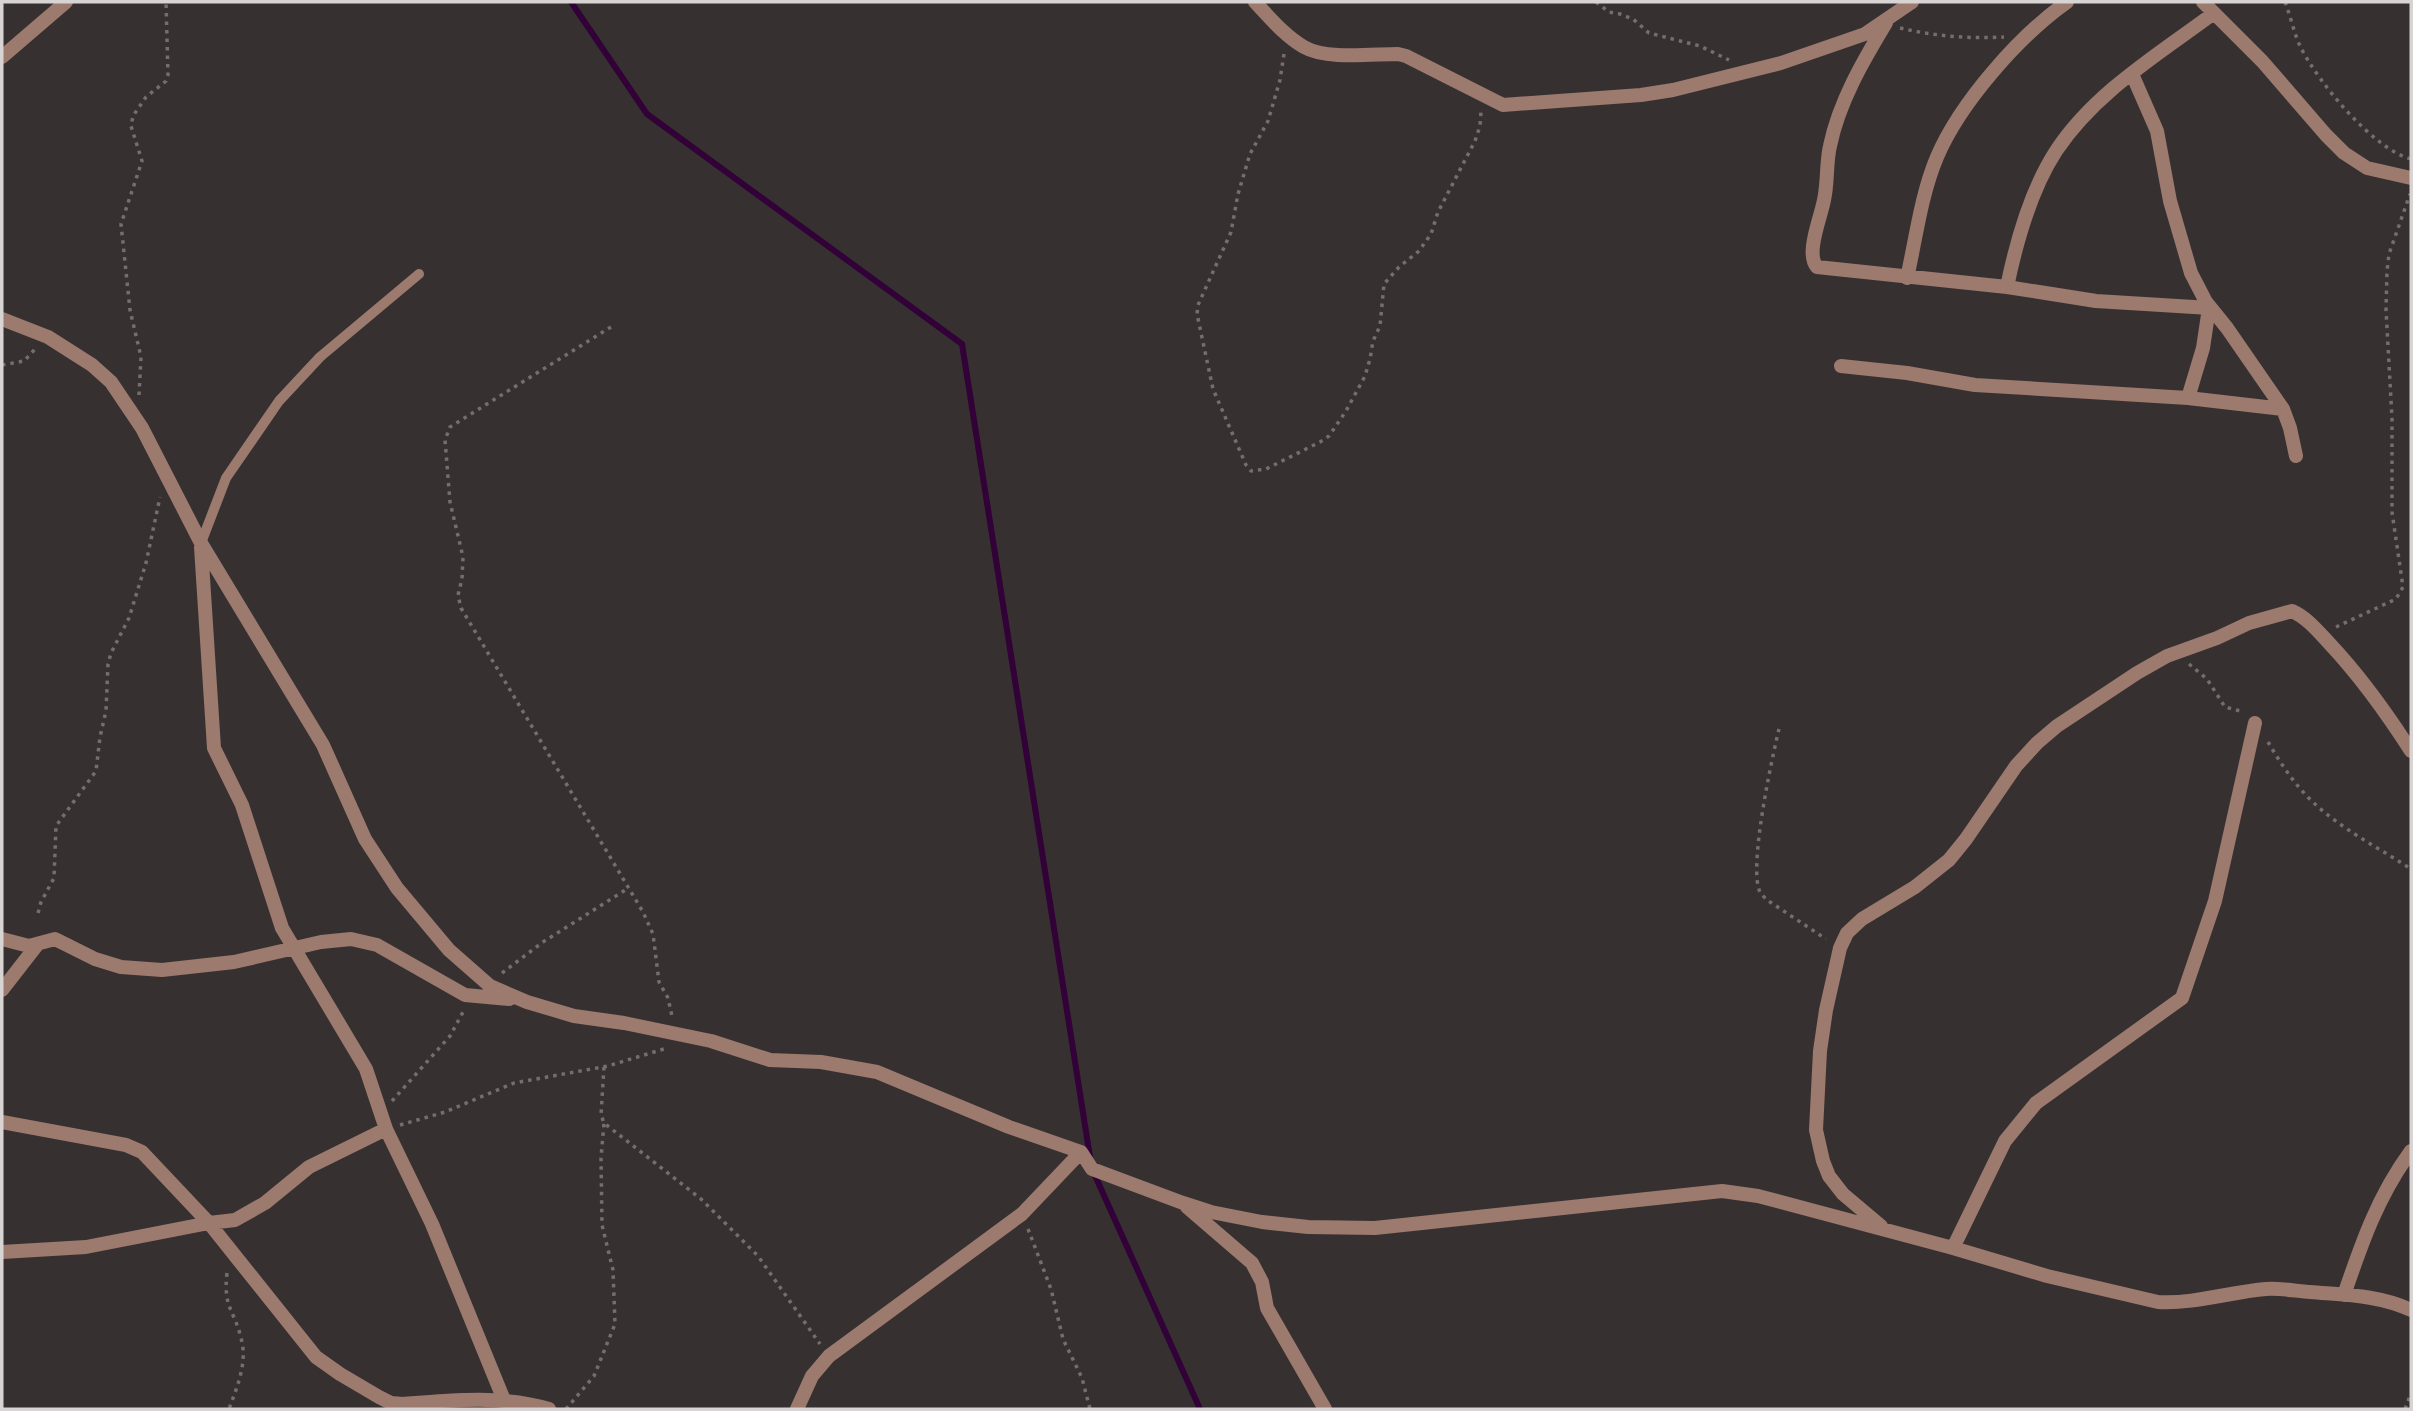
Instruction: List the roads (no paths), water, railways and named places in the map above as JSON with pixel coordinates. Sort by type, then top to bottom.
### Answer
[{"type":"street","points":[[2,57],[66,2]]},
{"type":"street","points":[[1255,2],[1285,33],[1313,51],[1406,56],[1503,105],[1641,95],[1781,64],[1865,33],[1887,22],[1912,2]]},
{"type":"street","points":[[1907,278],[1923,203],[1945,139],[2007,55],[2067,2]]},
{"type":"street","points":[[2203,2],[2262,61],[2344,153],[2367,168],[2411,178]]},
{"type":"street","points":[[2007,287],[2018,236],[2056,151],[2098,101],[2214,13]]},
{"type":"street","points":[[1887,22],[1862,62],[1835,130],[1830,147],[1825,199],[1815,236],[1812,259],[1815,265],[1820,269],[2007,287],[2096,302],[2210,308]]},
{"type":"street","points":[[2132,74],[2157,131],[2180,243],[2197,287],[2283,409],[2296,456]]},
{"type":"street","points":[[2188,398],[2203,348],[2210,308]]},
{"type":"street","points":[[2,319],[48,337],[102,374],[142,428],[201,542],[323,745],[365,839],[397,888],[449,950],[475,974],[490,986],[521,1000],[574,1016],[624,1023],[699,1039],[770,1060],[821,1062],[877,1072],[996,1122],[1081,1152],[1092,1168],[1182,1203],[1262,1222],[1308,1227],[1375,1228],[1722,1191],[1758,1196],[2048,1276],[2158,1302],[2200,1301],[2268,1289],[2387,1300],[2411,1310]]},
{"type":"street","points":[[1841,366],[1907,373],[1975,385],[2188,398],[2283,409]]},
{"type":"street","points":[[201,542],[214,748],[242,805],[282,928],[366,1069],[386,1129],[432,1224],[504,1400]]},
{"type":"street","points":[[1886,1230],[1843,1194],[1829,1176],[1816,1130],[1820,1051],[1840,948],[1847,933],[1862,919],[1915,887],[1949,860],[2016,766],[2037,743],[2057,726],[2137,673],[2175,653],[2249,623],[2292,611],[2303,617],[2354,669],[2380,702],[2411,751]]},
{"type":"street","points":[[1953,1248],[2005,1141],[2030,1110],[2050,1091],[2182,998],[2215,901],[2256,723]]},
{"type":"street","points":[[2,939],[21,945],[37,945],[55,939],[94,959],[121,967],[162,970],[234,962],[321,942],[351,939],[377,945],[470,996],[521,1000]]},
{"type":"street","points":[[2,990],[37,945]]},
{"type":"street","points":[[2,1122],[72,1133],[135,1147],[209,1223],[316,1357],[379,1396],[403,1404],[504,1400],[549,1409]]},
{"type":"street","points":[[2,1252],[86,1247],[235,1220],[265,1203],[309,1167],[386,1129]]},
{"type":"street","points":[[2344,1295],[2379,1200],[2411,1151]]},
{"type":"street","points":[[797,1409],[812,1376],[829,1356],[1022,1214],[1081,1152]]},
{"type":"street","points":[[1182,1203],[1252,1263],[1262,1282],[1267,1308],[1325,1409]]},
{"type":"lane","points":[[201,542],[226,478],[279,401],[320,357],[419,274]]},
{"type":"waterway","points":[[571,2],[647,114],[962,344],[1090,1157]]},
{"type":"waterway","points":[[1093,1171],[1200,1409]]}]
